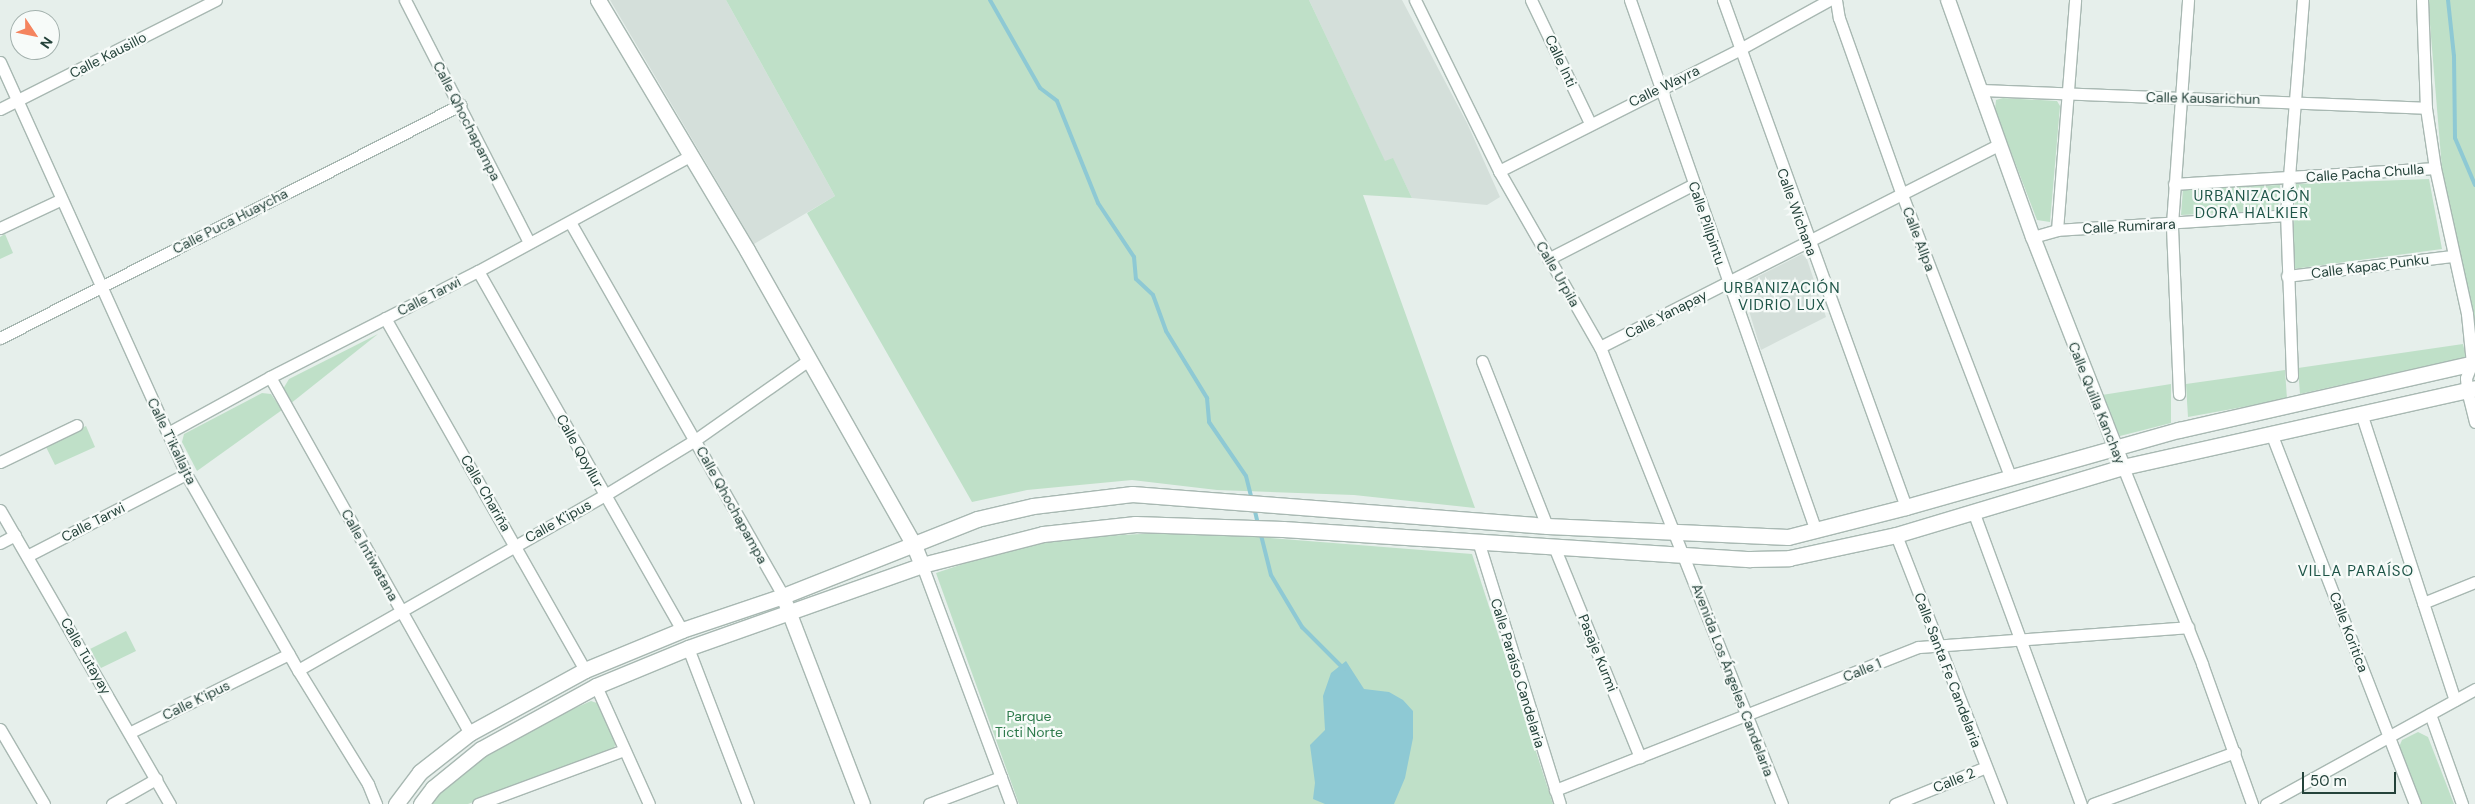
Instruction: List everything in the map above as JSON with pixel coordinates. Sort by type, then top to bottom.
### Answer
[{"type":"main road","points":[[598,0],[809,360],[913,543],[922,564]]},
{"type":"main road","points":[[395,802],[420,772],[470,733],[585,670],[682,630],[783,596],[913,543],[977,520],[1082,498],[1132,494],[1269,502],[1547,526],[1677,534],[1778,537],[1816,531],[1906,508],[2010,476],[2113,448],[2474,363]]},
{"type":"main road","points":[[421,804],[438,783],[481,750],[596,686],[688,648],[790,613],[922,564],[1012,541],[1086,528],[1135,524],[1283,529],[1478,541],[1555,549],[1685,556],[1789,558],[1896,535],[2122,467],[2471,389]]},
{"type":"street","name":"Calle Kausillo","points":[[0,109],[216,0]]},
{"type":"street","name":"Calle Qhochapampa","points":[[405,0],[529,242]]},
{"type":"street","name":"Calle Urpila","points":[[1415,0],[1499,171],[1600,348],[1685,556]]},
{"type":"street","name":"Calle Inti","points":[[1532,0],[1590,123]]},
{"type":"street","name":"Calle Pillpintu","points":[[1630,0],[1727,282],[1816,531]]},
{"type":"street","name":"Calle Wichana","points":[[1723,0],[1807,241],[1906,508]]},
{"type":"street","name":"Calle Wayra","points":[[1499,171],[1661,87],[1740,49],[1829,0]]},
{"type":"street","name":"Calle Allpa","points":[[1836,0],[1839,18],[1901,192],[2010,476]]},
{"type":"street","name":"Calle Quilla Kanchay","points":[[1948,0],[2033,237],[2113,448],[2188,628],[2235,752],[2252,804]]},
{"type":"street","points":[[2057,230],[2074,0]]},
{"type":"street","points":[[2179,394],[2172,224],[2188,0]]},
{"type":"street","points":[[2292,376],[2286,215],[2303,0]]},
{"type":"street","points":[[2422,0],[2426,108],[2435,168],[2467,314],[2474,363],[2466,378],[2471,389],[2475,422]]},
{"type":"street","name":"Calle T'ikallajta","points":[[0,62],[60,200],[186,474],[298,670],[368,784],[376,804]]},
{"type":"street","name":"Calle Kausarichun","points":[[1981,90],[2066,95],[2295,100],[2426,108]]},
{"type":"street","name":"Calle Puca Huaycha","points":[[0,338],[460,105]]},
{"type":"street","name":"Calle Yanapay","points":[[1600,348],[1901,192],[2000,145]]},
{"type":"street","name":"Calle Tarwi","points":[[168,433],[270,377],[478,272],[529,242],[570,222],[690,156]]},
{"type":"street","name":"Calle Pacha Chulla","points":[[2174,184],[2435,168]]},
{"type":"street","points":[[1548,259],[1694,184]]},
{"type":"street","points":[[0,228],[60,200]]},
{"type":"street","name":"Calle Rumirara","points":[[2033,237],[2057,230],[2172,224],[2286,215]]},
{"type":"street","name":"Calle Qhochapampa","points":[[570,222],[783,596],[863,804]]},
{"type":"street","name":"Calle Kapac Punku","points":[[2287,276],[2453,256]]},
{"type":"street","name":"Calle Qoyllur","points":[[478,272],[682,630]]},
{"type":"street","name":"Calle Chariña","points":[[385,318],[516,545],[585,670]]},
{"type":"street","name":"Calle K'ipus","points":[[298,670],[605,495],[695,440],[809,360]]},
{"type":"street","points":[[1482,360],[1547,526]]},
{"type":"street","name":"Calle Intiwatana","points":[[270,377],[470,733]]},
{"type":"street","points":[[2361,413],[2455,700]]},
{"type":"street","points":[[0,462],[77,425]]},
{"type":"street","name":"Calle Koritica","points":[[2272,433],[2415,804]]},
{"type":"street","name":"Calle Tarwi","points":[[27,556],[186,474]]},
{"type":"street","name":"Calle Tutayay","points":[[0,510],[170,804]]},
{"type":"street","points":[[1974,510],[2019,640],[2081,804]]},
{"type":"street","points":[[0,543],[15,535]]},
{"type":"street","name":"Calle Santa Fe Candelaria","points":[[1896,535],[2001,804]]},
{"type":"street","name":"Calle Paraíso Candelaria","points":[[1478,541],[1560,804]]},
{"type":"street","name":"Pasaje Kurmi","points":[[1555,549],[1640,757]]},
{"type":"street","name":"Avenida Los Ángeles Candelaria","points":[[1685,556],[1782,804]]},
{"type":"street","points":[[922,564],[1011,804]]},
{"type":"street","points":[[2423,603],[2475,582]]},
{"type":"street","name":"Calle 1","points":[[1555,790],[1918,647],[1940,647],[2188,628]]},
{"type":"street","points":[[688,648],[748,804]]},
{"type":"street","name":"Calle K'ipus","points":[[130,732],[289,654]]},
{"type":"street","points":[[596,686],[649,804]]},
{"type":"street","points":[[2266,804],[2475,690]]},
{"type":"street","points":[[2430,714],[2462,804]]},
{"type":"street","points":[[0,730],[44,804]]},
{"type":"street","points":[[478,804],[624,750]]},
{"type":"street","points":[[2093,804],[2235,752]]},
{"type":"street","name":"Calle 2","points":[[1895,804],[1986,767]]},
{"type":"street","points":[[930,804],[1002,777]]},
{"type":"street","points":[[112,804],[156,779]]},
{"type":"shaded area","points":[[610,0],[726,0],[835,196],[754,244]]},
{"type":"shaded area","points":[[1309,0],[1402,0],[1467,123],[1500,197],[1487,205],[1412,198],[1393,159],[1385,162]]},
{"type":"shaded area","points":[[1802,254],[1807,259],[1826,317],[1761,350],[1742,288],[1747,282]]},
{"type":"green space","points":[[726,0],[1309,0],[1385,161],[1393,158],[1412,198],[1363,195],[1475,508],[1354,495],[1217,490],[1132,480],[1027,490],[972,502],[807,213],[835,196]]},
{"type":"green space","points":[[2428,0],[2475,0],[2475,326],[2442,169]]},
{"type":"green space","points":[[2003,98],[2057,101],[2060,106],[2050,222],[2037,220],[1995,110],[1996,100]]},
{"type":"green space","points":[[2429,179],[2442,249],[2293,269],[2295,184]]},
{"type":"green space","points":[[2280,185],[2278,210],[2181,215],[2183,189]]},
{"type":"green space","points":[[5,234],[13,253],[0,259],[0,237]]},
{"type":"green space","points":[[378,334],[290,404],[283,389],[289,379]]},
{"type":"green space","points":[[2463,344],[2466,357],[2300,394],[2298,368]]},
{"type":"green space","points":[[2285,370],[2287,399],[2188,417],[2186,384]]},
{"type":"green space","points":[[2171,384],[2171,423],[2120,436],[2102,395]]},
{"type":"green space","points":[[262,393],[271,394],[282,410],[197,471],[182,442],[184,434]]},
{"type":"green space","points":[[86,426],[95,447],[55,465],[45,445]]},
{"type":"green space","name":"Parque Ticti Norte","points":[[1160,533],[1233,535],[1472,554],[1553,804],[1019,804],[936,573],[987,556],[1066,538]]},
{"type":"green space","points":[[126,631],[136,651],[101,668],[90,649]]},
{"type":"green space","points":[[591,701],[597,703],[616,742],[614,748],[468,804],[429,804],[472,764],[528,729]]},
{"type":"green space","points":[[2418,732],[2428,737],[2454,804],[2422,804],[2399,747],[2402,740]]},
{"type":"water","points":[[1346,661],[1364,689],[1389,692],[1403,700],[1413,711],[1413,738],[1405,778],[1394,804],[1325,804],[1313,799],[1315,783],[1310,745],[1325,730],[1323,696],[1331,673]]},
{"type":"waterway","points":[[990,0],[1040,88],[1057,101],[1098,203],[1134,257],[1136,279],[1153,295],[1166,331],[1207,398],[1209,422],[1246,476],[1252,500]]},
{"type":"waterway","points":[[2448,0],[2454,56],[2455,138],[2475,185]]},
{"type":"waterway","points":[[1254,507],[1258,524]]},
{"type":"waterway","points":[[1260,531],[1271,575],[1302,627],[1344,669]]},
{"type":"district","name":"URBANIZACIÓN DORA HALKIER","points":[[2252,204]]},
{"type":"district","name":"URBANIZACIÓN VIDRIO LUX","points":[[1782,296]]},
{"type":"district","name":"VILLA PARAÍSO","points":[[2356,572]]}]
